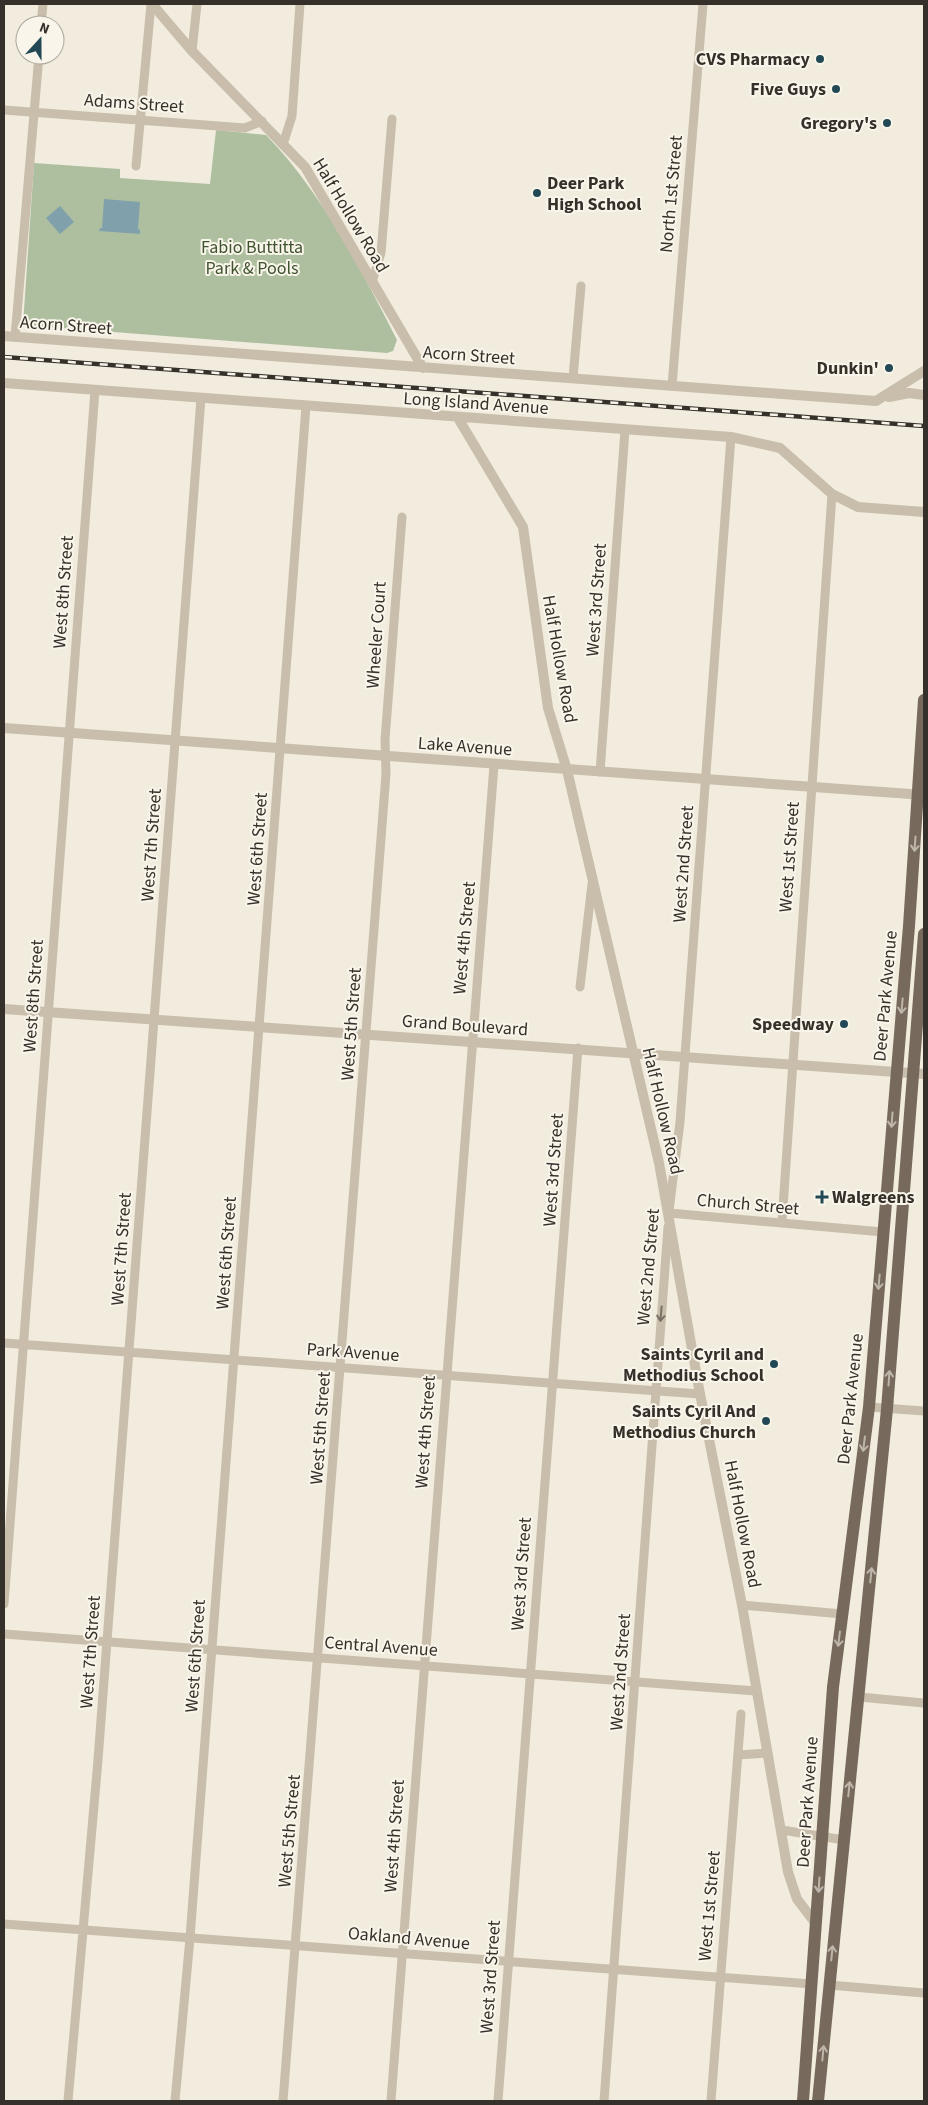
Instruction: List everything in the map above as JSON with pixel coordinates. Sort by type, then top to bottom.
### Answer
[{"type":"main road","name":"Deer Park Avenue","points":[[803,2101],[833,1687],[869,1407],[896,1071],[921,795],[924,700]]},
{"type":"main road","name":"Deer Park Avenue","points":[[818,2101],[859,1697],[918,1073],[924,934]]},
{"type":"street","name":"Half Hollow Road","points":[[152,4],[192,51],[284,142],[305,167],[423,368]]},
{"type":"street","points":[[136,166],[152,4]]},
{"type":"street","points":[[192,51],[197,4]]},
{"type":"street","points":[[284,142],[292,116],[300,4]]},
{"type":"street","name":"North 1st Street","points":[[672,386],[703,4]]},
{"type":"street","points":[[15,337],[38,65]]},
{"type":"street","name":"Adams Street","points":[[4,110],[246,128],[262,121]]},
{"type":"street","points":[[372,282],[381,253],[392,119]]},
{"type":"street","points":[[573,378],[580,286]]},
{"type":"street","name":"Acorn Street","points":[[4,336],[876,401],[909,392],[924,395]]},
{"type":"street","points":[[876,401],[924,371]]},
{"type":"street","name":"Long Island Avenue","points":[[4,383],[731,437],[780,448],[832,494],[858,507],[924,512]]},
{"type":"street","name":"West 8th Street","points":[[4,1604],[95,390]]},
{"type":"street","name":"West 7th Street","points":[[68,2101],[84,1930],[201,398]]},
{"type":"street","name":"West 6th Street","points":[[175,2101],[190,1938],[306,406]]},
{"type":"street","name":"Half Hollow Road","points":[[458,418],[523,526],[548,708],[567,770],[669,1213],[700,1394],[742,1605],[788,1872],[800,1902],[816,1924]]},
{"type":"street","name":"West 3rd Street","points":[[600,772],[625,430]]},
{"type":"street","name":"West 2nd Street","points":[[604,2101],[636,1681],[654,1390],[684,1056],[731,437]]},
{"type":"street","name":"West 1st Street","points":[[782,1222],[791,1063],[832,494]]},
{"type":"street","name":"Wheeler Court","points":[[386,757],[386,731],[402,517]]},
{"type":"street","name":"Lake Avenue","points":[[4,728],[174,742],[280,748],[921,795]]},
{"type":"street","name":"West 5th Street","points":[[283,2101],[367,1035],[386,784],[386,757]]},
{"type":"street","name":"West 4th Street","points":[[391,2101],[494,765]]},
{"type":"street","points":[[580,987],[592,884]]},
{"type":"street","name":"Grand Boulevard","points":[[4,1009],[918,1073]]},
{"type":"street","name":"West 3rd Street","points":[[498,2101],[578,1048]]},
{"type":"street","name":"Church Street","points":[[669,1213],[883,1232]]},
{"type":"street","name":"Park Avenue","points":[[4,1343],[700,1394]]},
{"type":"street","points":[[869,1407],[924,1411]]},
{"type":"street","points":[[742,1605],[842,1614]]},
{"type":"street","name":"Central Avenue","points":[[4,1634],[756,1691]]},
{"type":"street","points":[[859,1697],[924,1703]]},
{"type":"street","name":"West 1st Street","points":[[711,2101],[741,1714]]},
{"type":"street","points":[[738,1755],[768,1753]]},
{"type":"street","points":[[782,1830],[844,1840]]},
{"type":"street","name":"Oakland Avenue","points":[[4,1924],[812,1984]]},
{"type":"street","points":[[829,1985],[924,1993]]},
{"type":"green space","name":"Fabio Buttitta Park & Pools","points":[[216,130],[266,135],[286,157],[322,206],[354,259],[397,340],[393,351],[387,353],[23,325],[34,163],[120,169],[120,178],[210,184]]},
{"type":"water","points":[[104,199],[140,202],[138,229],[140,234],[99,231],[102,228]]},
{"type":"water","points":[[60,206],[74,222],[60,234],[46,218]]},
{"type":"railway","points":[[4,357],[924,426]]},
{"type":"place","name":"CVS Pharmacy","points":[[820,59]]},
{"type":"place","name":"Five Guys","points":[[836,89]]},
{"type":"place","name":"Gregory's","points":[[887,123]]},
{"type":"place","name":"Deer Park High School","points":[[537,193]]},
{"type":"place","name":"Dunkin'","points":[[889,368]]},
{"type":"place","name":"Speedway","points":[[844,1024]]},
{"type":"place","name":"Walgreens","points":[[822,1197]]},
{"type":"place","name":"Saints Cyril and Methodius School","points":[[774,1364]]},
{"type":"place","name":"Saints Cyril And Methodius Church","points":[[766,1421]]}]
